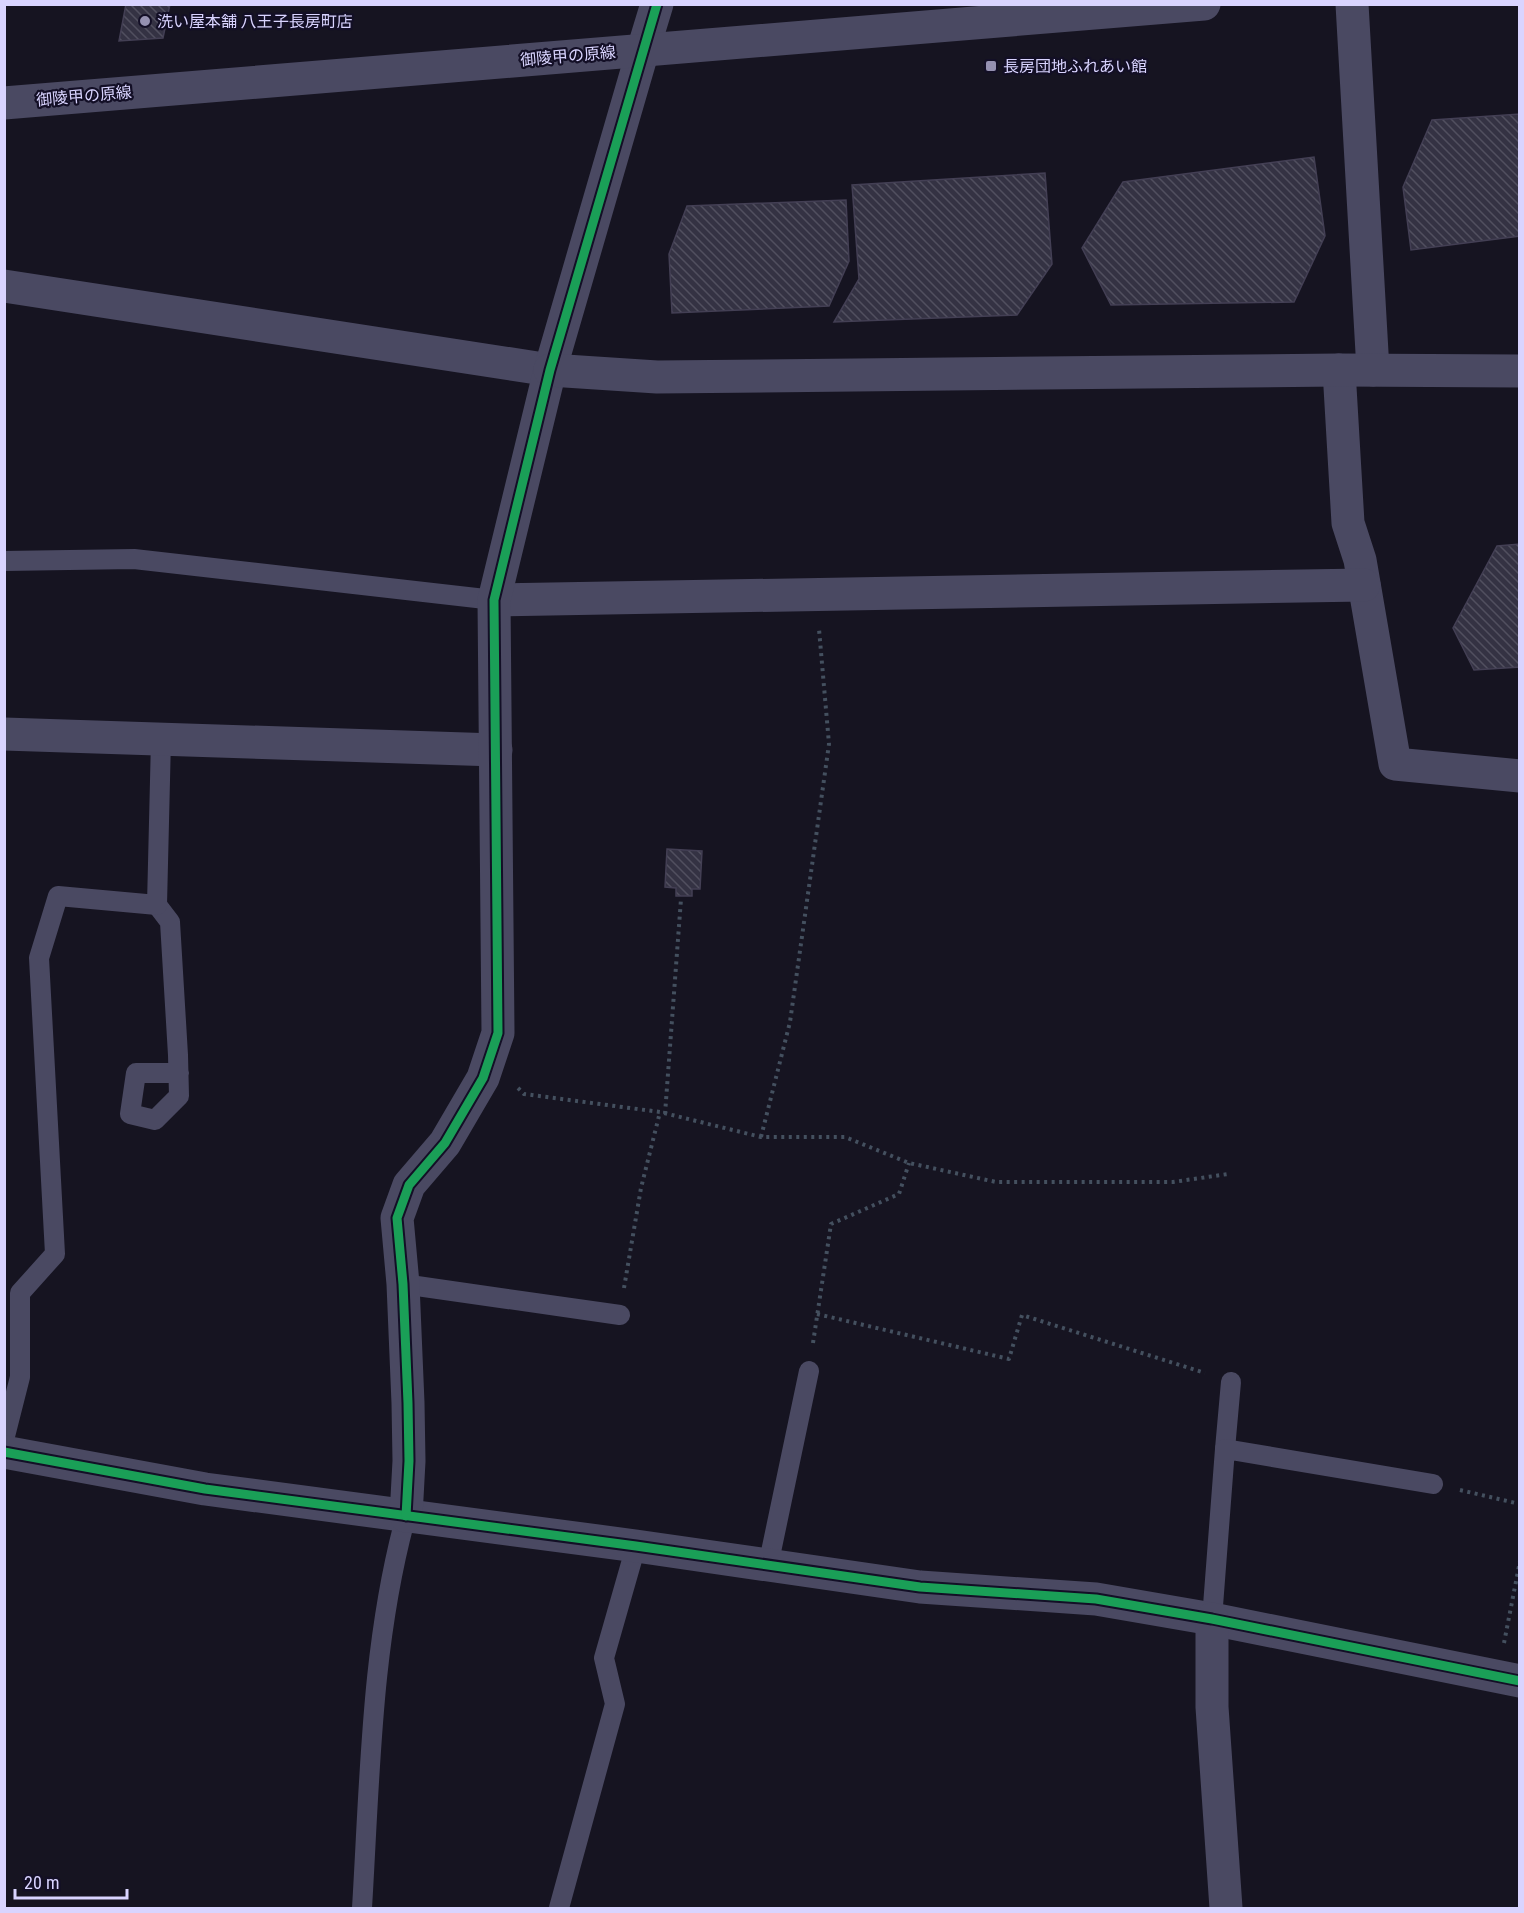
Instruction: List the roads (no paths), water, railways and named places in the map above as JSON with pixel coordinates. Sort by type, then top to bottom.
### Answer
[{"type":"street","points":[[406,1516],[409,1461],[403,1284],[397,1218],[409,1185],[446,1143],[483,1078],[498,1033],[494,600],[550,370],[657,4]]},
{"type":"street","name":"御陵甲の原線","points":[[4,103],[1204,4]]},
{"type":"street","points":[[1352,4],[1372,370]]},
{"type":"street","points":[[4,286],[550,370],[657,377],[1340,370],[1520,371]]},
{"type":"street","points":[[1340,370],[1348,523],[1360,560],[1395,764],[1520,776]]},
{"type":"street","points":[[494,600],[1364,585]]},
{"type":"street","points":[[4,734],[496,750]]},
{"type":"street","points":[[4,1452],[205,1490],[636,1546],[920,1587],[1096,1599],[1212,1619],[1509,1678]]},
{"type":"street","points":[[1212,1619],[1212,1707],[1226,1908]]},
{"type":"lane","points":[[4,561],[134,559],[494,600]]},
{"type":"lane","points":[[161,739],[157,905],[170,922],[179,1073]]},
{"type":"lane","points":[[4,1440],[20,1377],[20,1293],[55,1254],[39,958],[58,896],[157,905]]},
{"type":"lane","points":[[403,1284],[620,1316]]},
{"type":"lane","points":[[768,1566],[809,1371]]},
{"type":"lane","points":[[1212,1619],[1231,1382]]},
{"type":"lane","points":[[1225,1449],[1433,1484]]},
{"type":"lane","points":[[362,1908],[379,1659],[394,1559],[406,1516]]},
{"type":"lane","points":[[559,1908],[615,1704],[604,1658],[636,1546]]},
{"type":"place","name":"洗い屋本舗 八王子長房町店","points":[[145,21]]},
{"type":"place","name":"長房団地ふれあい館","points":[[991,66]]}]
